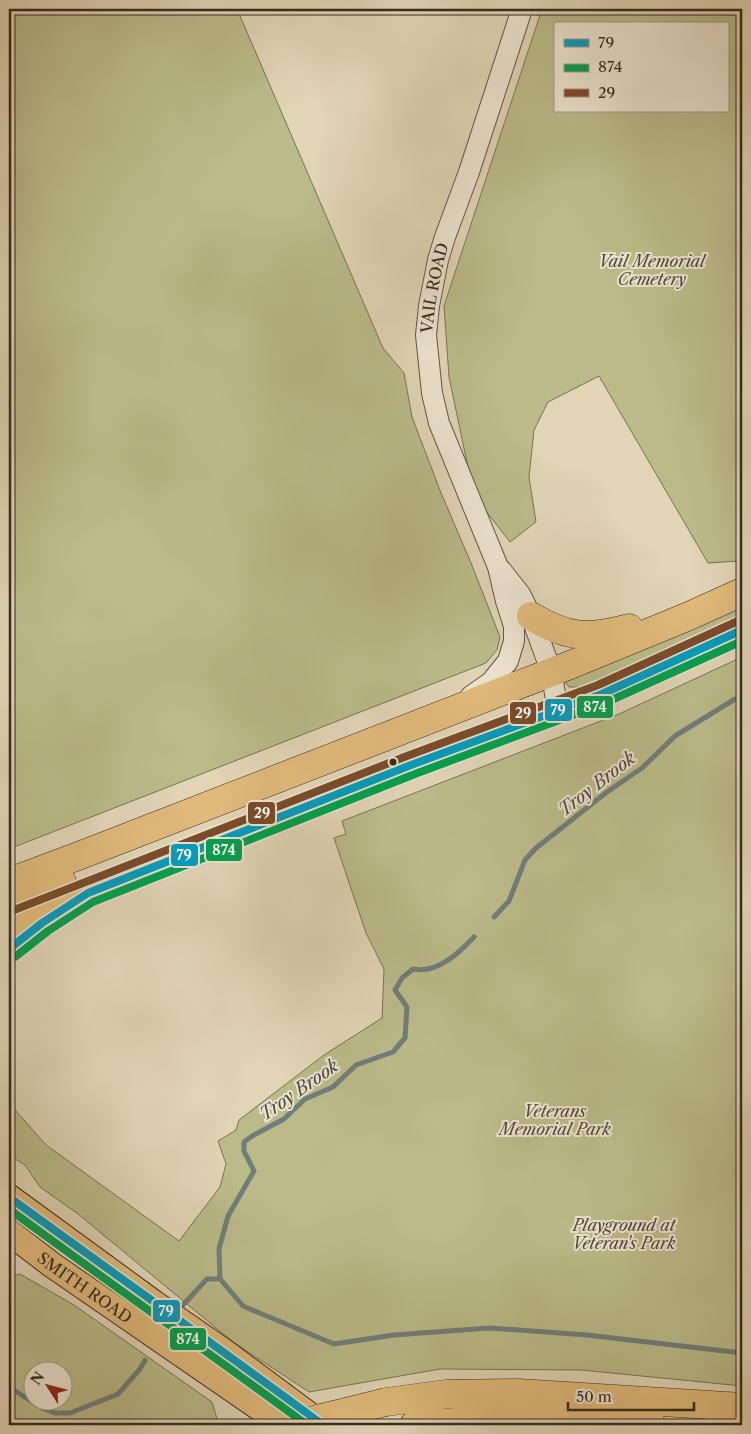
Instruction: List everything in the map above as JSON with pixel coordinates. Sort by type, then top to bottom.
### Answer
[{"type":"highway","points":[[9,882],[579,661],[711,607],[742,592]]},
{"type":"highway","points":[[531,616],[560,631],[576,635],[588,635],[610,633],[711,607]]},
{"type":"highway","points":[[9,923],[392,772],[602,694],[742,630]]},
{"type":"highway","points":[[9,902],[263,803],[387,736]]},
{"type":"highway","points":[[9,949],[42,923],[88,893]]},
{"type":"highway","points":[[298,1425],[337,1413],[386,1402],[446,1394],[518,1393],[742,1407]]},
{"type":"highway","points":[[414,1425],[479,1420],[515,1420],[652,1425]]},
{"type":"main road","name":"SMITH ROAD","points":[[9,1197],[323,1425]]},
{"type":"main road","name":"SMITH ROAD","points":[[9,1232],[52,1265],[284,1425]]},
{"type":"main road","points":[[9,1255],[27,1257],[52,1265]]},
{"type":"street","name":"VAIL ROAD","points":[[451,710],[490,682],[508,661],[514,640],[514,626],[498,566],[439,423],[432,393],[426,335],[429,306],[438,260],[470,172],[522,9]]},
{"type":"street","name":"VAIL ROAD","points":[[498,566],[520,594],[531,616],[551,671],[558,710]]},
{"type":"green space","points":[[9,9],[237,9],[383,348],[404,373],[412,417],[500,637],[497,650],[486,663],[9,849]]},
{"type":"green space","name":"Vail Memorial Cemetery","points":[[542,9],[742,9],[742,559],[739,561],[708,563],[599,376],[548,402],[534,430],[529,477],[536,522],[510,542],[474,496],[449,377],[444,306]]},
{"type":"green space","points":[[742,601],[742,619],[642,665],[580,687],[569,687],[566,683],[566,677]]},
{"type":"green space","name":"Veterans Memorial Park","points":[[742,657],[742,1386],[581,1370],[440,1369],[309,1392],[233,1342],[78,1214],[40,1187],[25,1165],[9,1155],[9,1103],[46,1145],[179,1241],[220,1187],[226,1164],[218,1141],[236,1130],[239,1120],[324,1055],[382,1018],[384,969],[366,933],[334,838],[346,834],[342,821],[619,714]]},
{"type":"green space","points":[[20,1274],[74,1305],[212,1402],[219,1425],[9,1425],[9,1277]]},
{"type":"waterway","name":"Troy Brook","points":[[494,917],[509,901],[525,860],[536,848],[607,792],[642,768],[675,736],[735,699],[742,699]]},
{"type":"waterway","name":"Troy Brook","points":[[183,1305],[207,1279],[220,1279],[219,1249],[228,1216],[254,1171],[244,1151],[244,1142],[284,1119],[305,1099],[333,1087],[356,1065],[393,1052],[405,1038],[407,1007],[395,990],[402,978],[413,969],[431,968],[447,961],[474,937]]},
{"type":"waterway","points":[[220,1279],[243,1306],[334,1344],[394,1335],[489,1328],[587,1335],[742,1353]]},
{"type":"waterway","name":"Troy Brook","points":[[9,1387],[42,1408],[55,1413],[70,1413],[118,1394],[140,1369],[145,1360]]},
{"type":"transit line","name":"29","points":[[9,912],[407,756],[598,685],[738,621]]},
{"type":"transit line","name":"79","points":[[9,949],[42,923],[88,893],[411,765],[602,694],[742,630]]},
{"type":"transit line","name":"874","points":[[15,957],[48,931],[93,902],[415,774],[605,703],[742,641]]},
{"type":"transit line","name":"79","points":[[9,1197],[323,1425]]},
{"type":"transit line","name":"874","points":[[9,1209],[307,1425]]},
{"type":"park label","name":"Playground at Veteran's Park","points":[[624,1234]]}]
